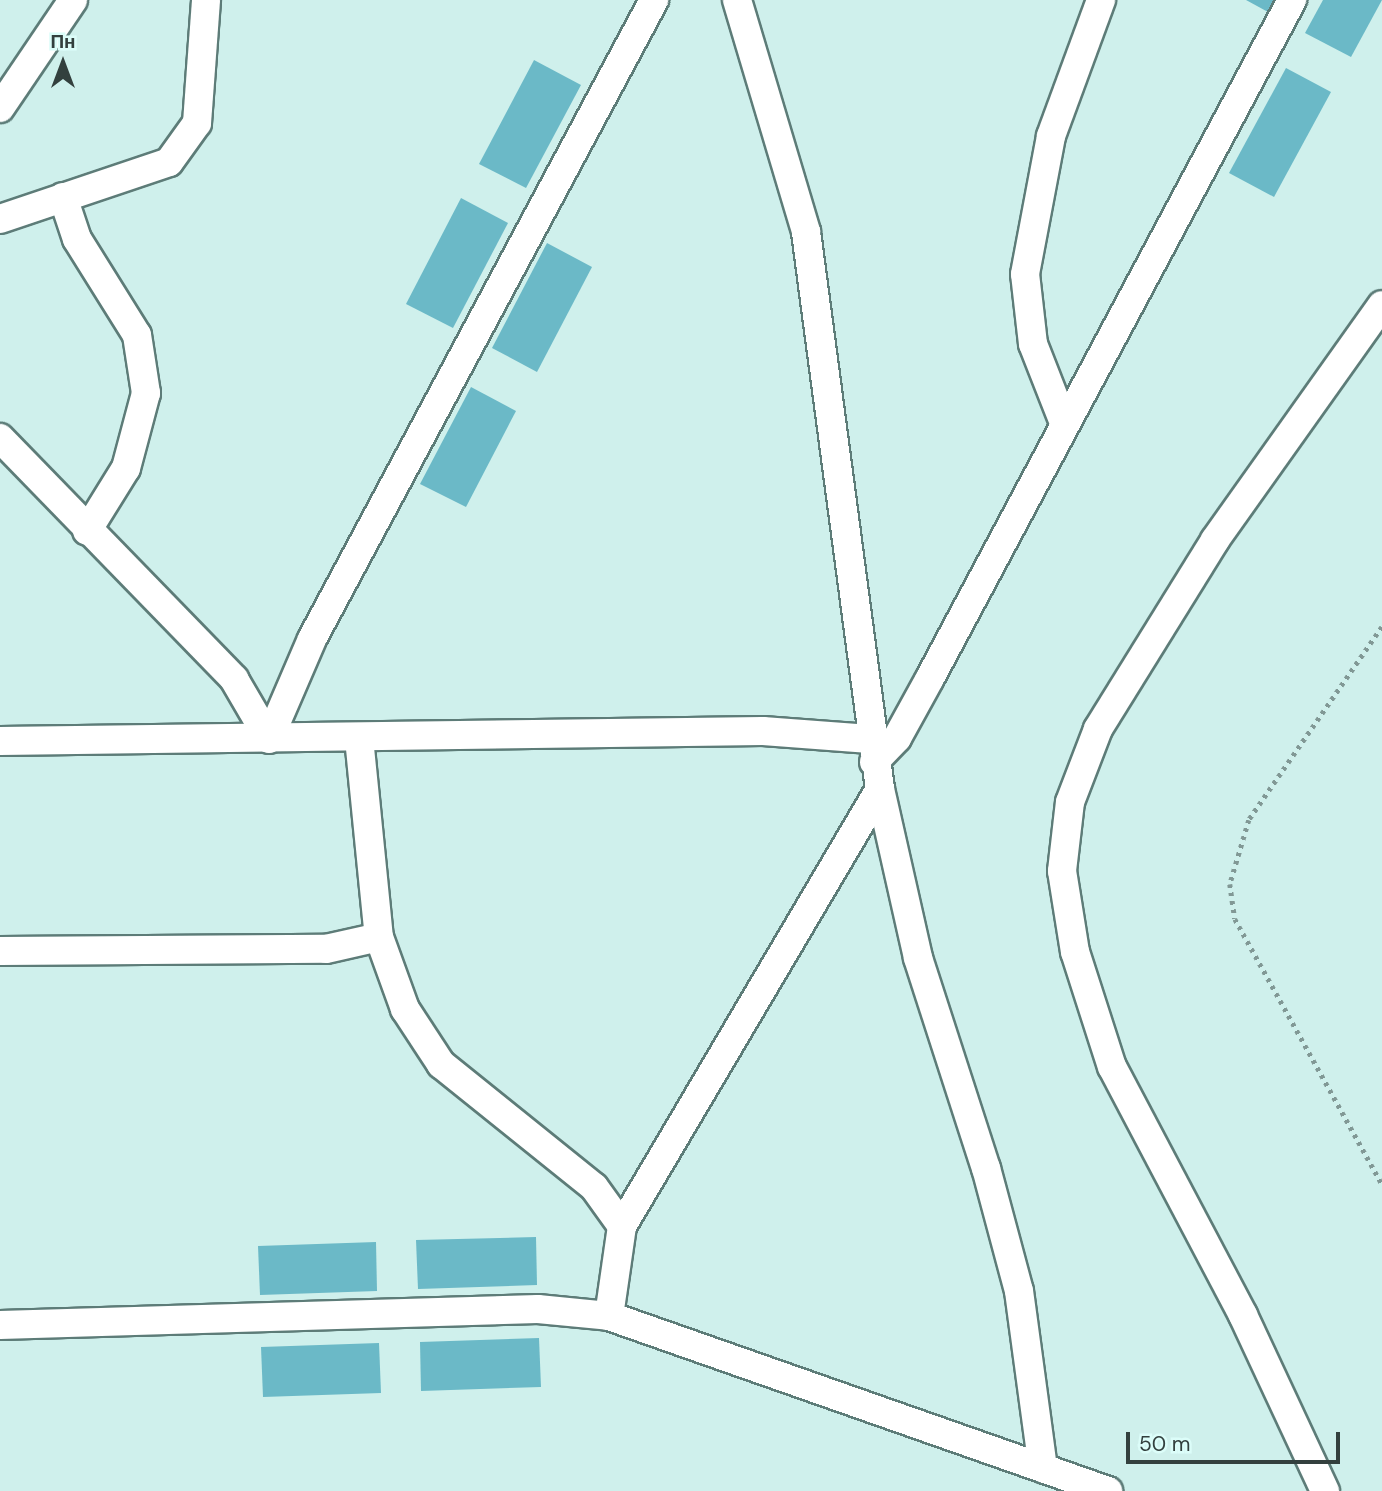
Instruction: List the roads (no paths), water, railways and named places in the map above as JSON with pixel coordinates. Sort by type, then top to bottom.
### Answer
[{"type":"lane","points":[[0,108],[73,0]]},
{"type":"lane","points":[[0,219],[169,162],[197,123],[206,0]]},
{"type":"lane","points":[[269,739],[312,639],[654,0]]},
{"type":"lane","points":[[737,0],[806,232],[874,763],[918,958],[986,1168],[1019,1291],[1042,1468]]},
{"type":"lane","points":[[1063,423],[1033,344],[1025,274],[1051,136],[1101,0]]},
{"type":"lane","points":[[609,1316],[622,1226],[874,763],[897,738],[917,702],[1063,423],[1292,0]]},
{"type":"lane","points":[[63,197],[77,239],[137,335],[146,393],[126,468],[87,531]]},
{"type":"lane","points":[[1325,1491],[1243,1315],[1112,1068],[1075,952],[1062,871],[1070,802],[1098,729],[1215,540],[1382,305]]},
{"type":"lane","points":[[0,438],[87,531],[234,679],[269,739]]},
{"type":"lane","points":[[0,741],[762,731],[874,763]]},
{"type":"lane","points":[[359,738],[379,937],[405,1009],[441,1064],[594,1187],[622,1226]]},
{"type":"lane","points":[[0,951],[326,949],[379,937]]},
{"type":"lane","points":[[0,1325],[538,1309],[609,1316],[1108,1491]]}]
